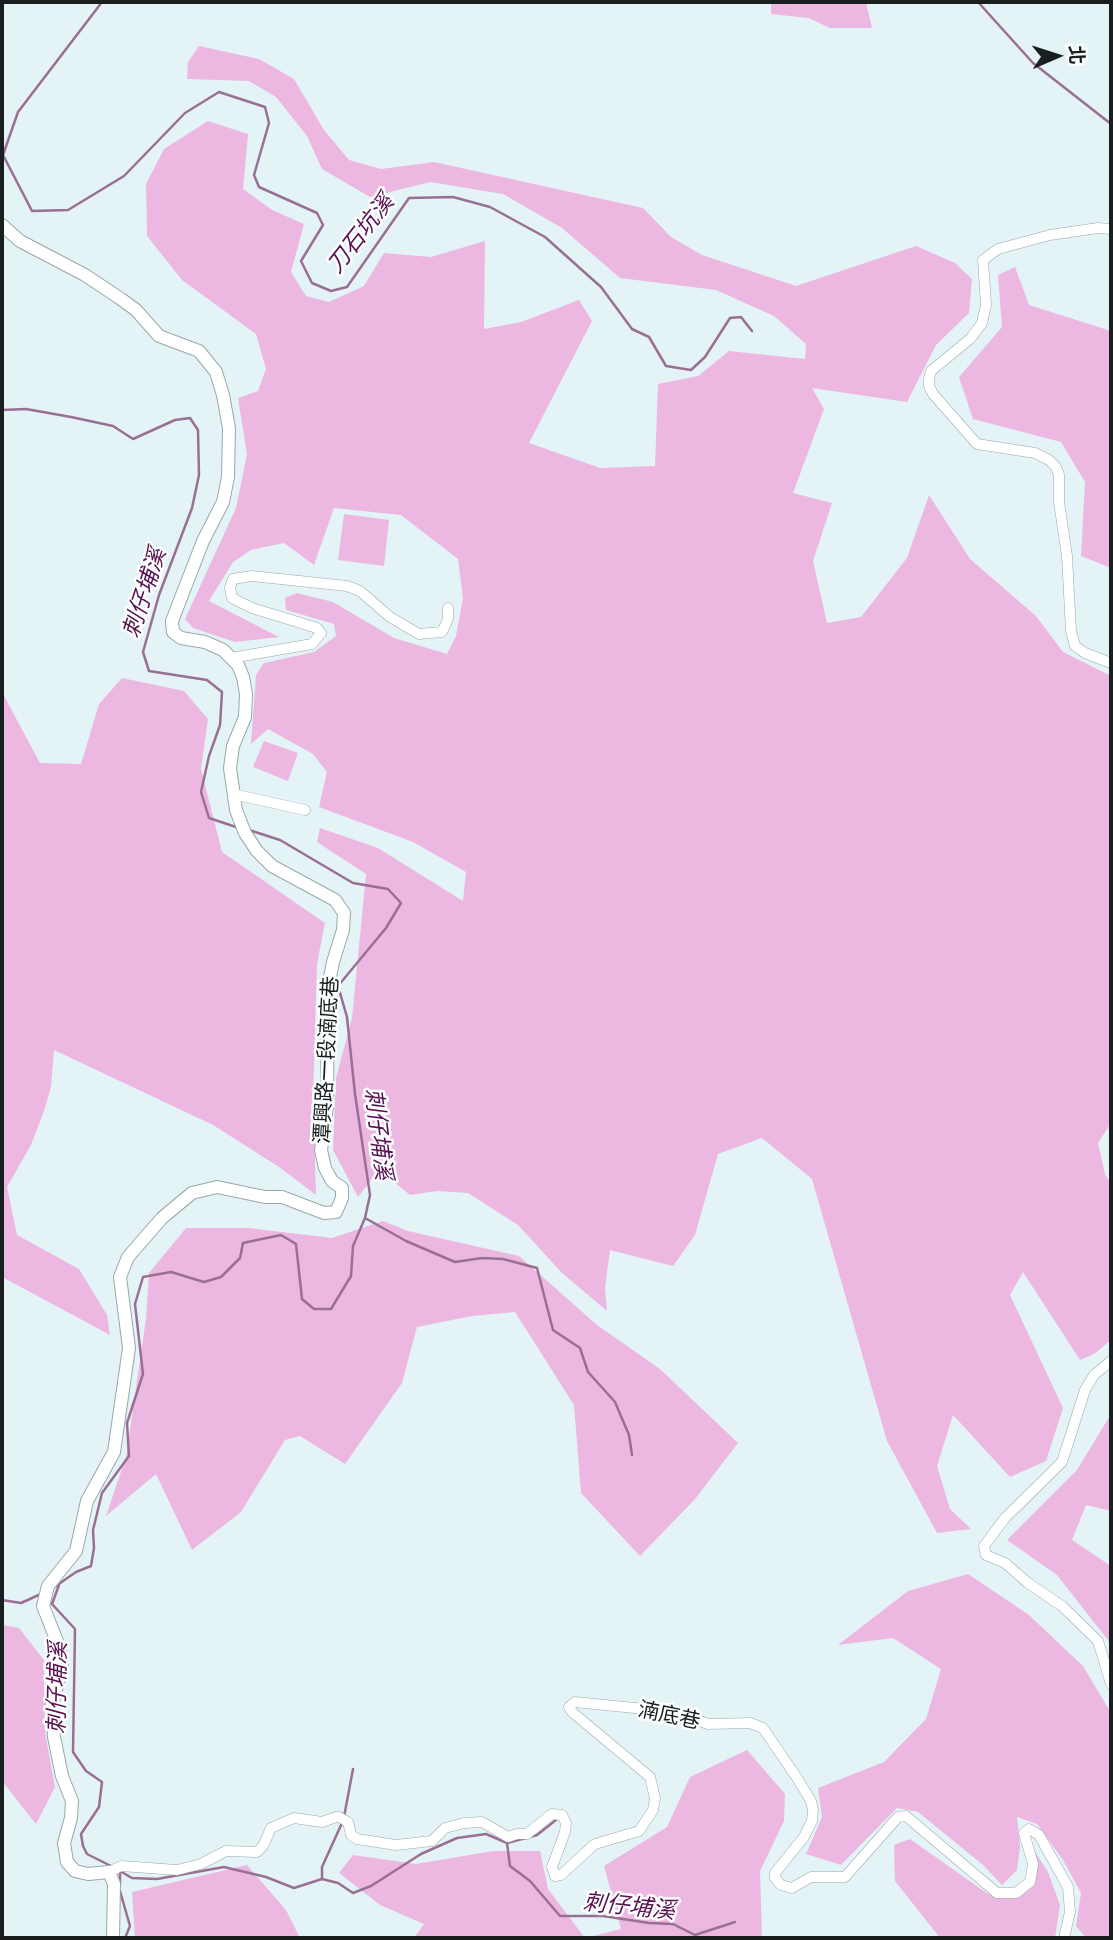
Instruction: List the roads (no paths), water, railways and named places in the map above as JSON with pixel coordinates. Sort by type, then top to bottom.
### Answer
[{"type":"street","points":[[2,225],[20,241],[85,275],[121,299],[136,310],[159,336],[199,351],[216,372],[229,428],[228,477],[223,502],[204,541],[172,621],[173,632],[181,638],[205,642],[223,650],[232,658],[277,652],[312,643],[321,633],[317,628],[252,608],[232,598],[230,588],[233,579],[252,576],[348,586],[360,591],[390,617],[419,634],[442,632],[449,619],[448,608]]},
{"type":"street","points":[[1111,229],[1098,228],[1050,235],[999,249],[987,257],[984,260],[986,305],[982,323],[971,338],[931,370],[929,379],[933,394],[956,416],[977,444],[1035,453],[1056,467],[1067,556],[1071,631],[1076,646],[1085,653],[1111,663]]},
{"type":"street","name":"潭興路一段湳底巷","points":[[109,1872],[88,1874],[75,1871],[66,1862],[64,1843],[71,1818],[72,1801],[62,1776],[54,1737],[52,1705],[62,1667],[60,1649],[43,1606],[48,1586],[76,1551],[87,1501],[114,1452],[129,1348],[120,1277],[128,1257],[162,1218],[192,1194],[217,1187],[265,1197],[282,1197],[324,1213],[335,1212],[342,1198],[342,1188],[332,1181],[325,1168],[321,1150],[327,1106],[328,987],[345,913],[335,900],[272,866],[257,851],[245,833],[233,794],[230,768],[233,746],[245,717],[246,694],[238,664],[232,658]]},
{"type":"street","points":[[233,794],[305,810]]},
{"type":"street","points":[[1111,1361],[1094,1376],[1085,1390],[1062,1462],[1005,1518],[984,1546],[986,1555],[1005,1563],[1028,1583],[1062,1606],[1098,1641],[1111,1684]]},
{"type":"street","name":"湳底巷","points":[[109,1872],[121,1866],[177,1870],[201,1864],[226,1851],[257,1852],[263,1846],[271,1828],[294,1818],[322,1822],[341,1818],[351,1835],[357,1839],[396,1845],[432,1841],[445,1828],[464,1823],[482,1822],[508,1837],[527,1834],[552,1814],[562,1815],[566,1823],[552,1867],[555,1876],[561,1875],[595,1844],[639,1831],[653,1810],[655,1798],[650,1777],[572,1713],[569,1707],[575,1702],[675,1712],[708,1724],[750,1723],[763,1728],[797,1778],[811,1801],[813,1810],[812,1821],[804,1837],[775,1873],[775,1878],[782,1885],[792,1888],[811,1877],[845,1877],[898,1817],[906,1816],[996,1893],[1016,1893],[1030,1882],[1033,1864],[1024,1833],[1029,1829],[1039,1835],[1068,1887],[1070,1912],[1064,1938]]},
{"type":"street","points":[[109,1872],[114,1884],[113,1938]]},
{"type":"waterway","name":"刀石坑溪","points":[[102,2],[18,112],[3,155],[32,211],[68,210],[124,176],[185,113],[219,92],[265,107],[269,123],[254,175],[259,187],[317,213],[323,225],[301,261],[312,283],[331,291],[347,287],[409,198],[453,197],[490,207],[545,237],[601,287],[632,329],[649,337],[666,366],[691,370],[705,357],[730,318],[741,317],[752,331]]},
{"type":"waterway","points":[[978,2],[1033,63],[1111,124]]},
{"type":"waterway","name":"刺仔埔溪","points":[[2,410],[26,409],[113,426],[133,439],[175,420],[190,418],[198,430],[199,475],[192,508],[159,595],[143,652],[149,671],[207,680],[222,692],[220,725],[209,756],[201,792],[209,818],[236,827]]},
{"type":"waterway","name":"刺仔埔溪","points":[[53,1588],[76,1572],[91,1566],[93,1530],[102,1493],[129,1456],[127,1423],[143,1374],[135,1304],[143,1277],[171,1272],[204,1282],[221,1277],[240,1258],[243,1243],[281,1235],[296,1244],[302,1299],[314,1309],[331,1309],[351,1276],[353,1246],[365,1218],[370,1195],[347,1017],[338,986],[386,928],[401,903],[388,889],[353,883],[280,840],[249,830]]},
{"type":"waterway","points":[[365,1218],[406,1241],[455,1262],[482,1258],[503,1259],[537,1268],[553,1330],[580,1348],[588,1372],[615,1402],[629,1435],[632,1455]]},
{"type":"waterway","name":"刺仔埔溪","points":[[59,1585],[52,1604],[75,1629],[73,1752],[86,1771],[102,1782],[99,1807],[81,1834],[83,1846],[87,1854],[111,1866]]},
{"type":"waterway","points":[[2,1600],[21,1603],[41,1594]]},
{"type":"waterway","points":[[344,1817],[353,1769]]},
{"type":"waterway","points":[[507,1843],[537,1835],[556,1820]]},
{"type":"waterway","points":[[322,1879],[322,1867],[342,1823]]},
{"type":"waterway","name":"刺仔埔溪","points":[[120,1871],[132,1878],[157,1879],[224,1867],[266,1877],[294,1888],[322,1879],[338,1883],[353,1893],[371,1886],[421,1854],[457,1838],[486,1834],[507,1843],[510,1866],[530,1881],[560,1916],[603,1916],[673,1924],[695,1935],[735,1922]]},
{"type":"waterway","points":[[120,1871],[120,1885]]},
{"type":"waterway","points":[[120,1891],[130,1926],[125,1938]]}]
